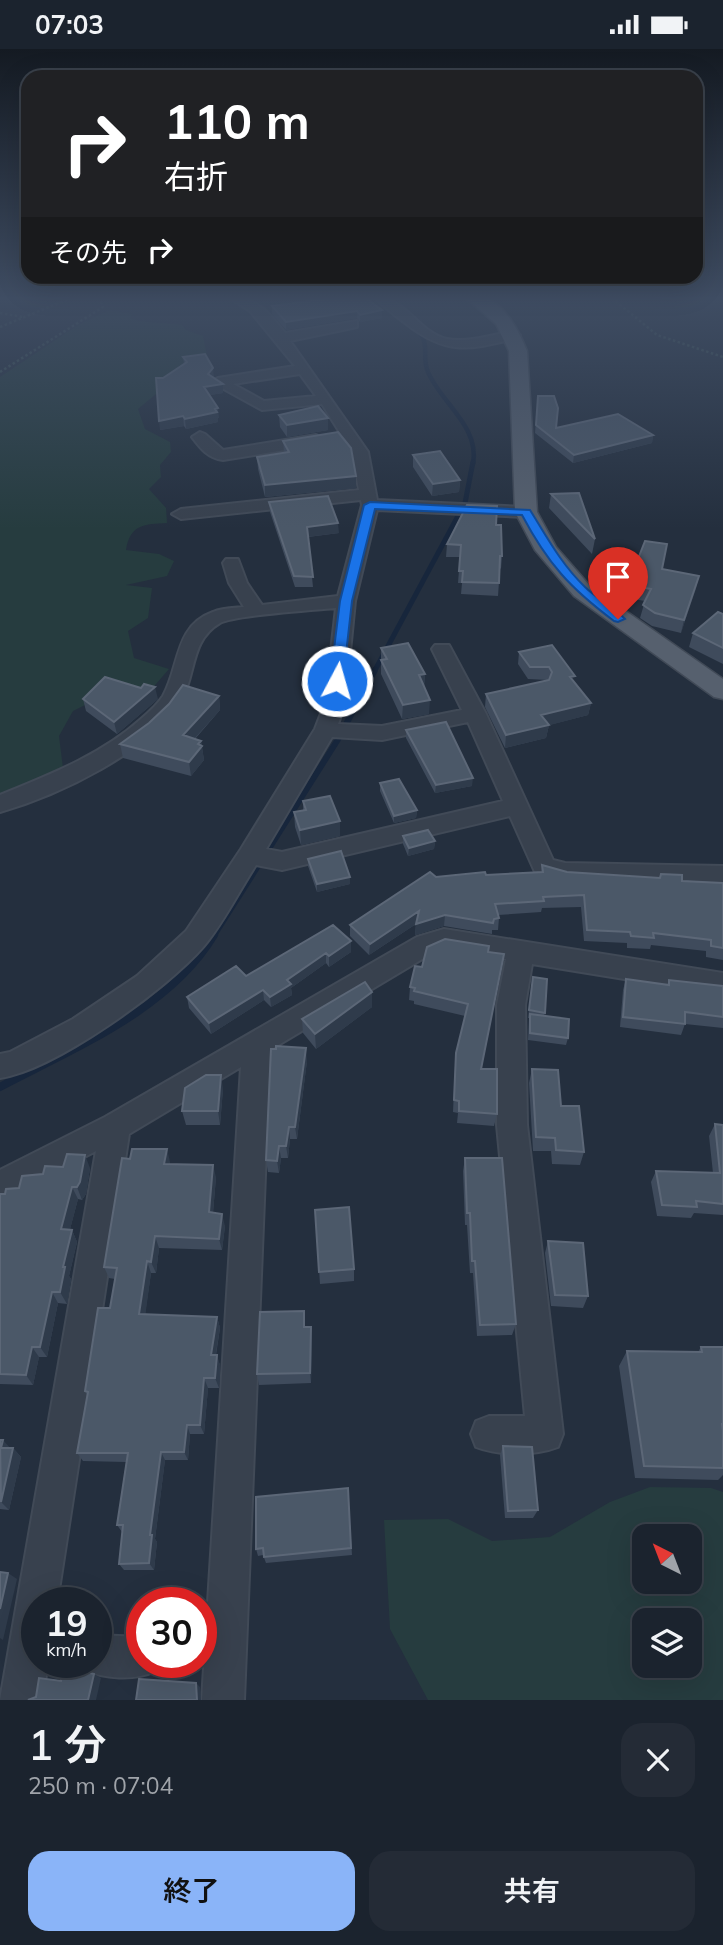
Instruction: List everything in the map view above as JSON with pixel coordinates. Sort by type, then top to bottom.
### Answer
[{"type":"main road","points":[[518,375],[526,512],[546,550],[582,591],[723,691]]},
{"type":"street","points":[[264,375],[218,382],[261,405],[326,399]]},
{"type":"street","points":[[0,1066],[15,1064],[83,1027],[146,984],[195,938],[250,855],[326,729],[335,702],[346,601],[369,500],[360,452],[351,434],[308,375]]},
{"type":"street","points":[[200,437],[216,454],[223,455],[351,434]]},
{"type":"street","points":[[181,514],[369,500],[526,512]]},
{"type":"street","points":[[232,563],[238,583],[257,612]]},
{"type":"street","points":[[0,804],[97,760],[129,740],[165,708],[181,678],[185,652],[201,625],[218,616],[346,601]]},
{"type":"street","points":[[442,649],[472,707],[544,866],[565,872],[723,876]]},
{"type":"street","points":[[326,729],[351,735],[378,735],[472,707],[492,696]]},
{"type":"street","points":[[250,855],[282,861],[517,806]]},
{"type":"street","points":[[0,1186],[115,1126],[426,944],[444,939],[723,984]]},
{"type":"street","points":[[489,1434],[545,1434],[512,1125],[511,1005],[521,951]]},
{"type":"street","points":[[217,1666],[233,1546],[256,1043]]},
{"type":"street","points":[[42,1587],[115,1126]]},
{"type":"street","points":[[20,1700],[25,1678]]},
{"type":"green space","points":[[176,375],[159,385],[156,394],[138,409],[145,429],[170,442],[171,452],[160,465],[161,477],[149,489],[166,508],[167,523],[145,525],[135,530],[126,550],[159,554],[174,561],[167,576],[126,585],[152,588],[148,618],[128,631],[134,658],[169,669],[150,691],[117,689],[73,711],[59,736],[63,768],[0,799],[0,377]]},
{"type":"green space","points":[[650,1487],[711,1488],[723,1492],[723,1700],[428,1700],[390,1629],[384,1520],[448,1519],[492,1541],[550,1537],[610,1502]]},
{"type":"building","points":[[167,375],[210,375],[223,384],[204,387],[218,408],[215,409],[217,412],[159,421],[156,378]]},
{"type":"building","points":[[538,396],[554,396],[558,408],[556,428],[618,414],[653,435],[574,455],[536,425]]},
{"type":"building","points":[[318,406],[328,418],[287,425],[279,415]]},
{"type":"building","points":[[338,432],[351,448],[356,476],[265,485],[257,457],[289,452],[283,441]]},
{"type":"building","points":[[440,451],[460,480],[433,484],[413,455]]},
{"type":"building","points":[[579,493],[595,539],[551,494]]},
{"type":"building","points":[[328,496],[338,523],[307,527],[313,577],[294,576],[269,502]]},
{"type":"building","points":[[467,505],[497,506],[496,525],[501,525],[502,556],[499,583],[462,582],[463,571],[459,571],[461,545],[447,544]]},
{"type":"building","points":[[645,541],[667,544],[662,569],[699,576],[684,620],[655,613],[643,605],[651,589],[624,584],[631,558],[636,564]]},
{"type":"building","points":[[718,612],[723,614],[723,648],[693,633]]},
{"type":"building","points":[[408,643],[425,674],[419,675],[430,700],[403,705],[381,660],[387,659],[381,648]]},
{"type":"building","points":[[552,645],[575,676],[570,677],[591,703],[541,715],[549,725],[506,735],[486,694],[549,680],[552,672],[549,667],[530,667],[519,652]]},
{"type":"building","points":[[105,677],[141,688],[144,684],[155,687],[114,722],[83,699]]},
{"type":"building","points":[[183,685],[219,696],[183,735],[201,741],[198,744],[202,746],[189,762],[120,744],[149,723],[169,704]]},
{"type":"building","points":[[446,722],[473,778],[436,785],[406,730]]},
{"type":"building","points":[[399,779],[417,810],[394,816],[380,783]]},
{"type":"building","points":[[330,796],[340,821],[300,830],[294,812],[306,810],[303,801]]},
{"type":"building","points":[[428,830],[435,841],[409,848],[403,836]]},
{"type":"building","points":[[341,851],[350,877],[317,884],[308,859]]},
{"type":"building","points":[[542,865],[567,872],[660,878],[661,874],[682,875],[682,881],[723,883],[723,948],[711,946],[711,940],[653,933],[654,938],[631,936],[630,932],[587,930],[584,895],[543,897],[544,901],[495,904],[499,918],[494,919],[493,923],[445,915],[416,924],[419,911],[370,944],[350,925],[430,872],[436,877],[485,872],[486,875],[543,872]]},
{"type":"building","points":[[333,925],[351,941],[329,956],[326,953],[287,980],[291,984],[270,997],[263,990],[209,1023],[187,997],[236,966],[246,976]]},
{"type":"building","points":[[445,939],[489,946],[488,952],[504,954],[481,1069],[497,1069],[497,1114],[459,1111],[459,1101],[454,1100],[456,1053],[468,1004],[414,991],[415,988],[410,987],[415,966],[422,967],[427,947]]},
{"type":"building","points":[[533,977],[547,979],[545,1013],[529,1010]]},
{"type":"building","points":[[626,979],[669,985],[669,980],[723,986],[723,1017],[685,1012],[685,1024],[623,1017]]},
{"type":"building","points":[[365,982],[372,992],[315,1034],[302,1019]]},
{"type":"building","points":[[530,1014],[569,1019],[568,1038],[530,1033]]},
{"type":"building","points":[[276,1046],[306,1048],[295,1127],[289,1127],[286,1146],[279,1146],[277,1161],[266,1160],[271,1049],[276,1049]]},
{"type":"building","points":[[532,1069],[558,1070],[561,1106],[579,1106],[584,1152],[556,1150],[555,1138],[536,1137]]},
{"type":"building","points":[[206,1075],[221,1075],[218,1111],[182,1111],[185,1088]]},
{"type":"building","points":[[715,1124],[723,1125],[723,1204],[696,1201],[697,1207],[662,1205],[656,1171],[720,1173]]},
{"type":"building","points":[[132,1149],[167,1149],[164,1164],[213,1165],[209,1212],[222,1214],[219,1239],[155,1236],[151,1262],[147,1261],[139,1314],[217,1317],[211,1355],[217,1355],[215,1378],[204,1378],[200,1425],[187,1425],[184,1452],[161,1452],[149,1563],[119,1564],[123,1525],[117,1525],[128,1453],[77,1453],[88,1392],[85,1391],[98,1308],[110,1308],[117,1268],[104,1267],[122,1158],[130,1159]]},
{"type":"building","points":[[67,1154],[85,1155],[80,1182],[77,1187],[72,1187],[61,1229],[72,1230],[60,1292],[52,1292],[40,1347],[32,1347],[26,1375],[0,1374],[0,1194],[5,1194],[6,1189],[19,1188],[22,1176],[43,1174],[45,1166],[63,1167]]},
{"type":"building","points":[[465,1158],[502,1158],[516,1324],[480,1325],[475,1261],[472,1261],[470,1213],[467,1213]]},
{"type":"building","points":[[349,1207],[354,1269],[319,1272],[315,1210]]},
{"type":"building","points":[[548,1241],[583,1243],[588,1296],[555,1295]]},
{"type":"building","points":[[304,1311],[304,1327],[311,1327],[310,1373],[257,1374],[260,1312]]},
{"type":"building","points":[[701,1347],[723,1347],[723,1468],[644,1466],[627,1351],[702,1352]]},
{"type":"building","points":[[0,1440],[3,1440],[1,1448],[13,1448],[1,1502]]},
{"type":"building","points":[[503,1446],[532,1447],[538,1510],[508,1511]]},
{"type":"building","points":[[348,1488],[351,1548],[264,1557],[263,1548],[256,1549],[256,1497]]},
{"type":"building","points":[[0,1572],[8,1573],[0,1609]]},
{"type":"building","points":[[39,1678],[61,1681],[62,1678],[93,1678],[88,1700],[28,1700],[36,1697]]},
{"type":"building","points":[[139,1679],[196,1683],[197,1700],[136,1700]]},
{"type":"waterway","points":[[430,375],[471,438],[473,464]]},
{"type":"waterway","points":[[374,672],[465,503],[473,462]]},
{"type":"waterway","points":[[213,937],[337,741],[375,670]]},
{"type":"waterway","points":[[0,1087],[89,1041],[146,1005],[195,961],[214,935]]},
{"type":"route","points":[[337,681],[346,601],[370,505],[526,512],[546,550],[582,591],[618,619]]}]
